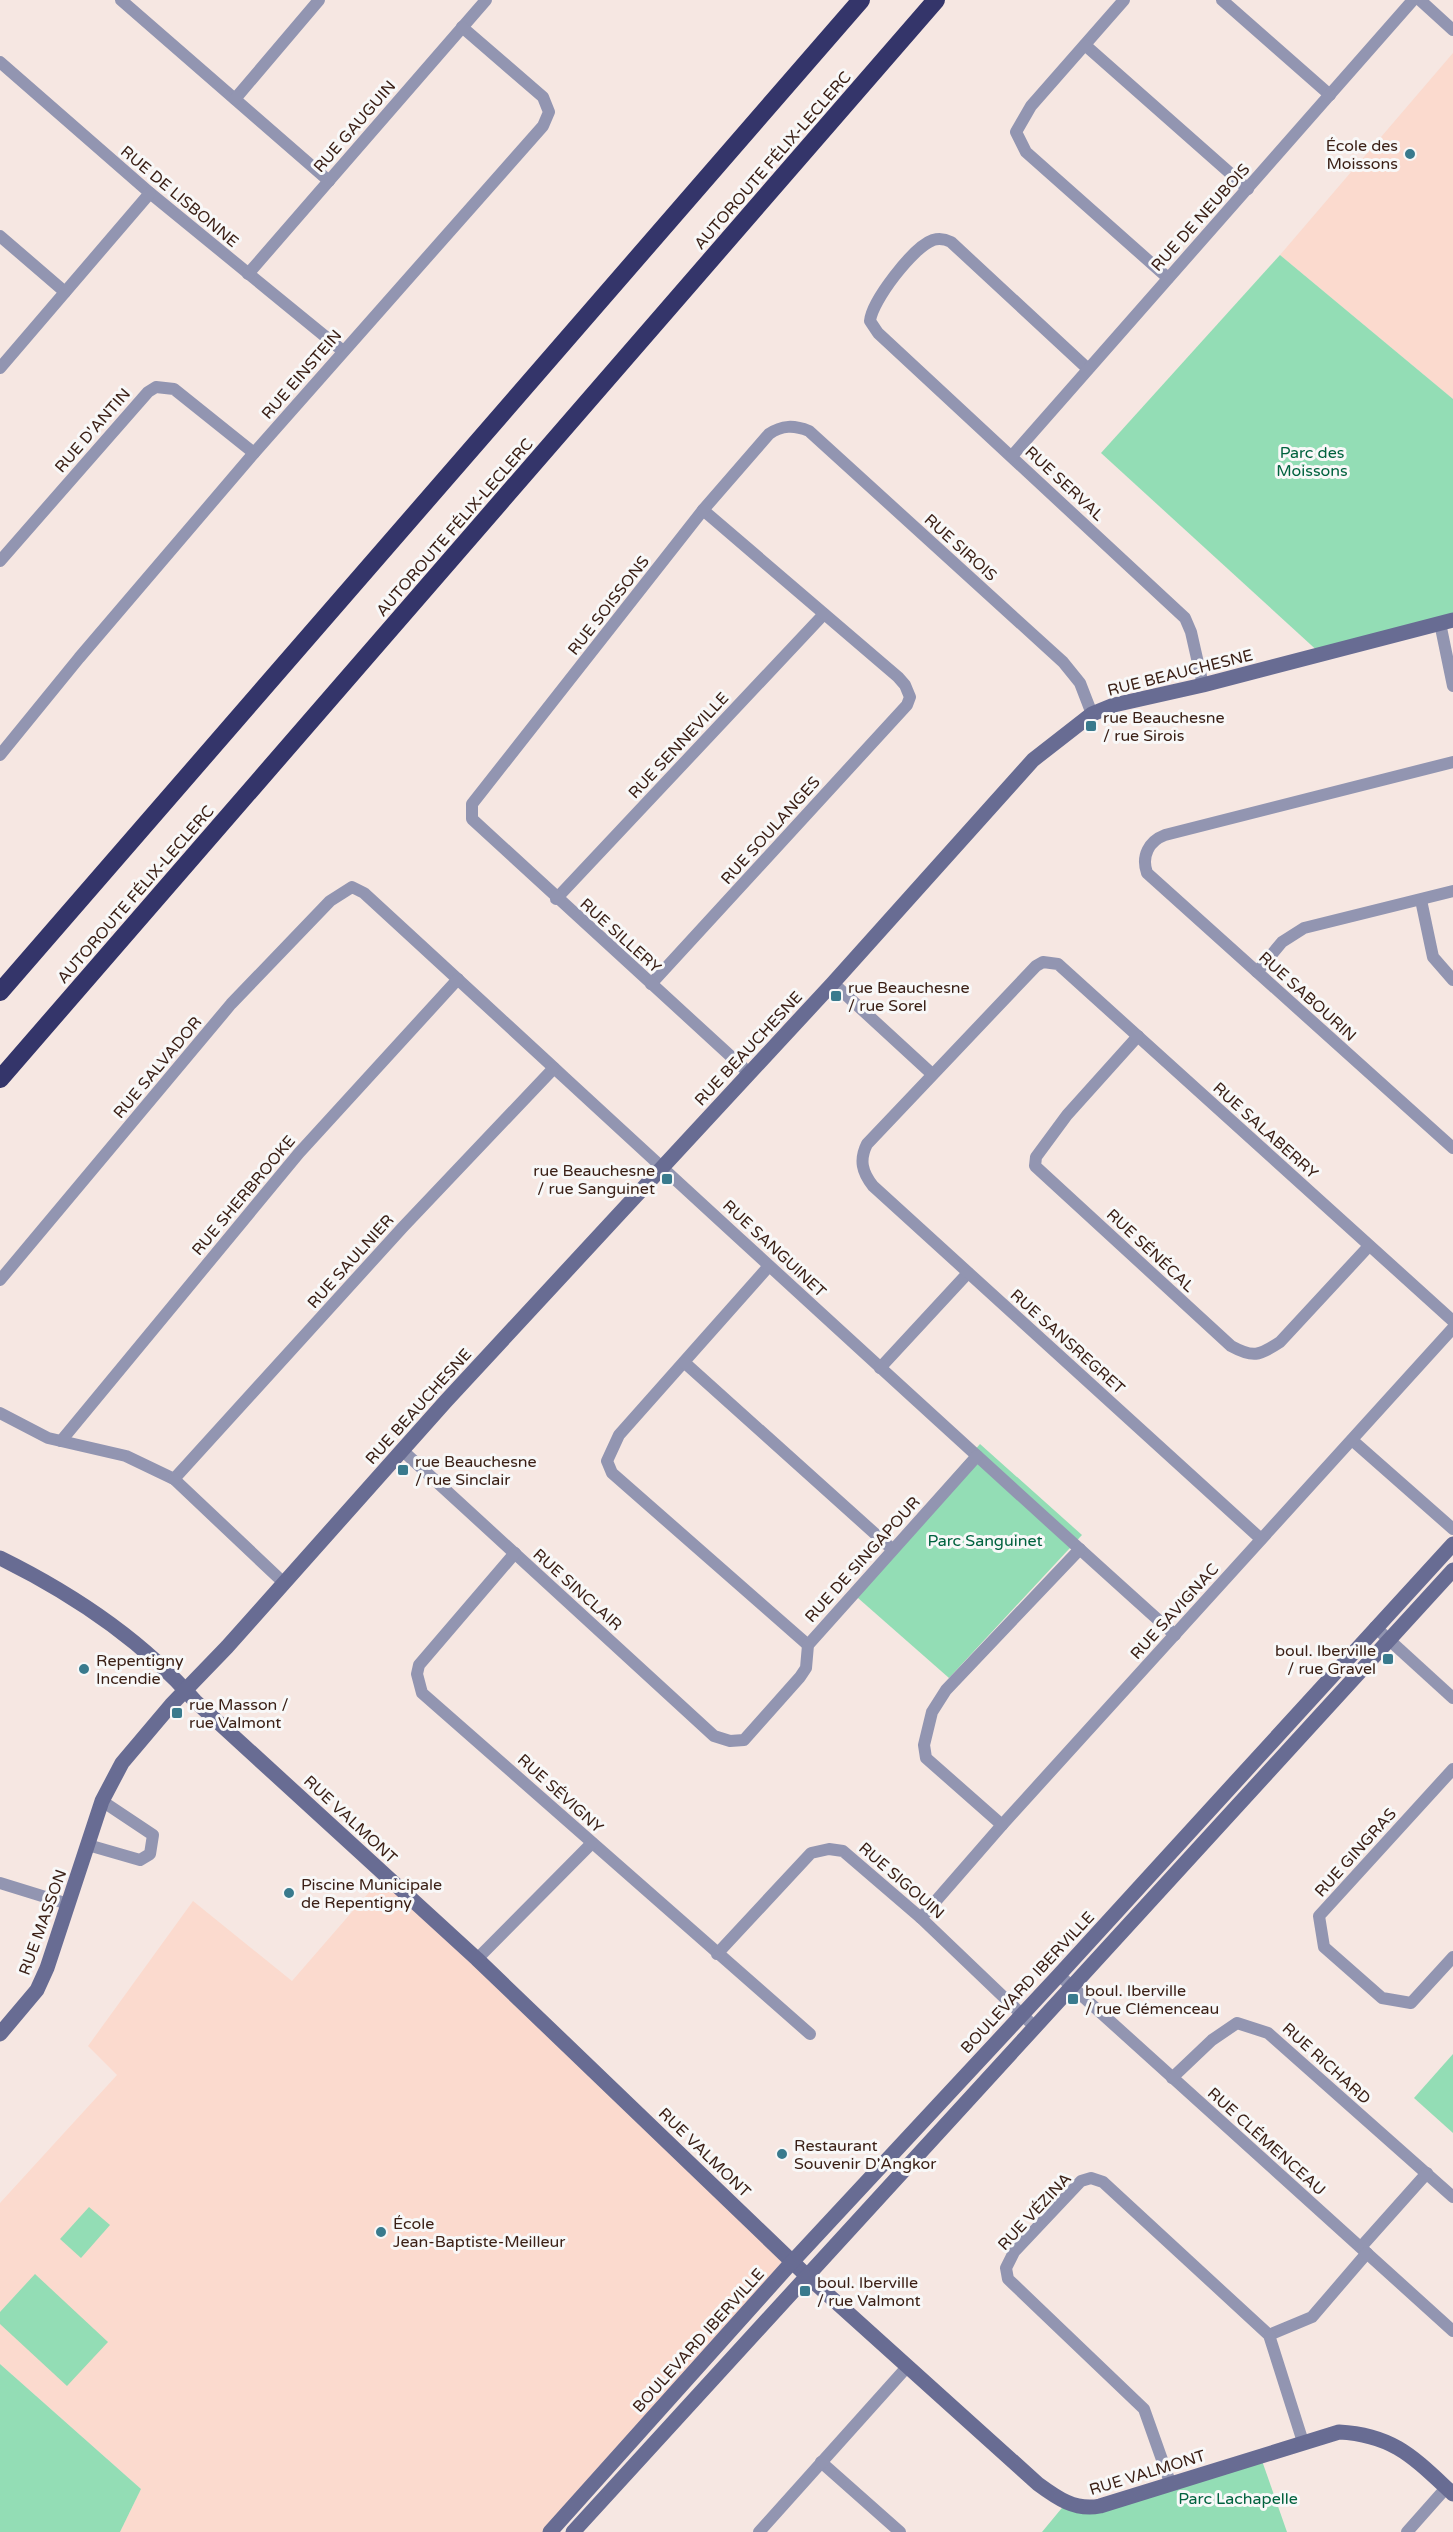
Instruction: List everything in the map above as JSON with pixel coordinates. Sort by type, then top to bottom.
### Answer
[{"type":"highway","points":[[0,992],[861,0]]},
{"type":"highway","name":"AUTOROUTE FÉLIX-LECLERC","points":[[0,1079],[936,0]]},
{"type":"street","points":[[121,0],[329,180]]},
{"type":"street","points":[[236,99],[319,0]]},
{"type":"street","name":"RUE GAUGUIN","points":[[248,274],[486,0]]},
{"type":"street","points":[[1124,0],[1031,106],[1016,132],[1026,152],[1168,278]]},
{"type":"street","points":[[1222,0],[1330,95]]},
{"type":"street","name":"RUE DE NEUBOIS","points":[[1011,456],[1413,0]]},
{"type":"street","points":[[1419,0],[1453,30]]},
{"type":"street","name":"RUE EINSTEIN","points":[[0,755],[79,658],[254,453],[543,126],[549,112],[543,97],[462,27]]},
{"type":"street","points":[[1085,45],[1248,189]]},
{"type":"street","name":"RUE DE LISBONNE","points":[[0,62],[150,193],[343,351]]},
{"type":"street","points":[[0,368],[150,193]]},
{"type":"street","points":[[0,236],[65,292]]},
{"type":"street","name":"RUE SERVAL","points":[[1088,369],[951,242],[945,239],[930,241],[883,292],[871,313],[872,326],[1185,618],[1191,632],[1203,685]]},
{"type":"street","name":"RUE D'ANTIN","points":[[0,561],[148,392],[156,387],[174,389],[254,453]]},
{"type":"street","name":"RUE SOISSONS","points":[[472,819],[472,804],[492,777],[703,510],[769,434],[778,428],[788,426]]},
{"type":"street","name":"RUE SIROIS","points":[[788,426],[809,431],[1057,656],[1080,683],[1092,714]]},
{"type":"street","points":[[703,510],[824,614]]},
{"type":"street","name":"RUE SOULANGES","points":[[651,984],[907,705],[910,697],[905,685],[898,677],[824,614]]},
{"type":"street","name":"RUE SENNEVILLE","points":[[556,899],[824,614]]},
{"type":"street","points":[[1447,622],[1453,686]]},
{"type":"street","name":"RUE BEAUCHESNE","points":[[185,1690],[663,1165],[833,983],[1033,760],[1092,714],[1114,705],[1203,685],[1447,622]]},
{"type":"street","name":"RUE SABOURIN","points":[[1453,762],[1165,835],[1154,839],[1148,848],[1144,866],[1147,873],[1453,1148]]},
{"type":"street","name":"RUE SILLERY","points":[[472,819],[556,899],[749,1073]]},
{"type":"street","name":"RUE SANGUINET","points":[[352,887],[364,893],[663,1165],[880,1368],[1175,1635]]},
{"type":"street","name":"RUE SALVADOR","points":[[0,1280],[231,1004],[330,901],[352,887]]},
{"type":"street","points":[[1257,972],[1282,942],[1304,928],[1453,891]]},
{"type":"street","points":[[1421,900],[1433,957],[1453,980]]},
{"type":"street","name":"RUE SALABERRY","points":[[932,1074],[1036,966],[1043,962],[1058,964],[1453,1321]]},
{"type":"street","name":"RUE SHERBROOKE","points":[[61,1441],[298,1153],[458,979]]},
{"type":"street","points":[[833,983],[932,1074]]},
{"type":"street","name":"RUE SÉNÉCAL","points":[[1138,1036],[1067,1115],[1036,1157],[1035,1166],[1231,1346],[1246,1354],[1263,1353],[1280,1342],[1369,1246]]},
{"type":"street","name":"RUE SAULNIER","points":[[174,1479],[403,1227],[554,1068]]},
{"type":"street","name":"RUE SANSREGRET","points":[[932,1074],[867,1144],[861,1161],[864,1175],[873,1186],[1261,1539]]},
{"type":"street","points":[[769,1266],[619,1436],[608,1461],[612,1473],[808,1645]]},
{"type":"street","points":[[880,1368],[968,1272]]},
{"type":"street","name":"RUE SAVIGNAC","points":[[921,1918],[1002,1825],[1453,1328]]},
{"type":"street","points":[[685,1363],[892,1549]]},
{"type":"street","points":[[0,1413],[48,1438],[134,1459],[174,1479],[284,1583]]},
{"type":"street","points":[[1352,1440],[1453,1529]]},
{"type":"street","name":"RUE SINCLAIR","points":[[403,1450],[714,1736],[737,1742]]},
{"type":"street","name":"RUE DE SINGAPOUR","points":[[737,1742],[744,1740],[800,1677],[806,1668],[808,1645],[977,1456]]},
{"type":"street","name":"BOULEVARD IBERVILLE","points":[[550,2532],[792,2262],[1059,1975],[1453,1544]]},
{"type":"street","points":[[1002,1825],[926,1758],[924,1745],[932,1712],[964,1669],[1080,1549]]},
{"type":"street","name":"RUE SÉVIGNY","points":[[515,1553],[419,1665],[417,1674],[422,1693],[810,2034]]},
{"type":"street","name":"RUE VALMONT","points":[[0,1558],[41,1580],[96,1616],[185,1690],[477,1959],[806,2275],[1038,2484],[1066,2503],[1089,2508],[1171,2485],[1339,2432],[1377,2437],[1396,2444],[1450,2491]]},
{"type":"street","points":[[573,2532],[1453,1570]]},
{"type":"street","points":[[1374,1628],[1453,1698]]},
{"type":"street","name":"RUE MASSON","points":[[0,2034],[37,1990],[102,1801],[118,1768],[185,1690]]},
{"type":"street","name":"RUE GINGRAS","points":[[1453,1769],[1319,1916],[1324,1947],[1382,1998],[1411,2003],[1453,1958]]},
{"type":"street","points":[[88,1845],[140,1860],[150,1854],[154,1844],[153,1835],[145,1827],[102,1801]]},
{"type":"street","points":[[477,1959],[592,1843]]},
{"type":"street","name":"RUE SIGOUIN","points":[[717,1954],[810,1853],[829,1849],[843,1851],[921,1918],[1035,2027]]},
{"type":"street","points":[[0,1883],[68,1904]]},
{"type":"street","name":"RUE CLÉMENCEAU","points":[[1059,1975],[1453,2331]]},
{"type":"street","name":"RUE RICHARD","points":[[1172,2078],[1212,2040],[1237,2024],[1268,2032],[1453,2197]]},
{"type":"street","points":[[1269,2336],[1312,2317],[1427,2173]]},
{"type":"street","name":"RUE VÉZINA","points":[[1171,2485],[1144,2409],[1008,2279],[1006,2268],[1014,2252],[1081,2181],[1091,2178],[1103,2182],[1269,2336],[1303,2442]]},
{"type":"street","points":[[759,2532],[907,2367]]},
{"type":"street","points":[[628,2446],[642,2458]]},
{"type":"street","points":[[821,2462],[900,2532]]},
{"type":"street","points":[[1407,2532],[1450,2491]]},
{"type":"shaded area","name":"École des Moissons","points":[[1453,53],[1453,399],[1280,255]]},
{"type":"shaded area","name":"École Jean-Baptiste-Meilleur","points":[[384,1875],[792,2262],[546,2532],[120,2532],[141,2489],[0,2364],[0,2203],[117,2075],[88,2046],[193,1901],[292,1981]]},
{"type":"green space","name":"Parc des Moissons","points":[[1280,255],[1453,399],[1453,620],[1322,655],[1101,453]]},
{"type":"green space","name":"Parc Sanguinet","points":[[980,1444],[1082,1535],[949,1678],[850,1591]]},
{"type":"green space","points":[[1453,2054],[1453,2133],[1414,2098]]},
{"type":"green space","points":[[89,2207],[110,2225],[81,2258],[60,2239]]},
{"type":"green space","points":[[35,2274],[108,2342],[67,2386],[0,2324],[0,2312]]},
{"type":"green space","points":[[0,2364],[141,2489],[120,2532],[0,2532]]},
{"type":"green space","name":"Parc Lachapelle","points":[[1260,2455],[1287,2532],[1042,2532],[1066,2503],[1078,2507]]},
{"type":"place","name":"École des Moissons","points":[[1410,154]]},
{"type":"place","name":"rue Beauchesne / rue Sirois","points":[[1091,726]]},
{"type":"place","name":"rue Beauchesne / rue Sorel","points":[[836,996]]},
{"type":"place","name":"rue Beauchesne / rue Sanguinet","points":[[667,1179]]},
{"type":"place","name":"rue Beauchesne / rue Sinclair","points":[[403,1470]]},
{"type":"place","name":"boul. Iberville / rue Gravel","points":[[1388,1659]]},
{"type":"place","name":"Repentigny Incendie","points":[[84,1669]]},
{"type":"place","name":"rue Masson / rue Valmont","points":[[177,1713]]},
{"type":"place","name":"Piscine Municipale de Repentigny","points":[[289,1893]]},
{"type":"place","name":"boul. Iberville / rue Clémenceau","points":[[1073,1999]]},
{"type":"place","name":"Restaurant Souvenir D'Angkor","points":[[782,2154]]},
{"type":"place","name":"École Jean-Baptiste-Meilleur","points":[[381,2232]]},
{"type":"place","name":"boul. Iberville / rue Valmont","points":[[805,2291]]}]
